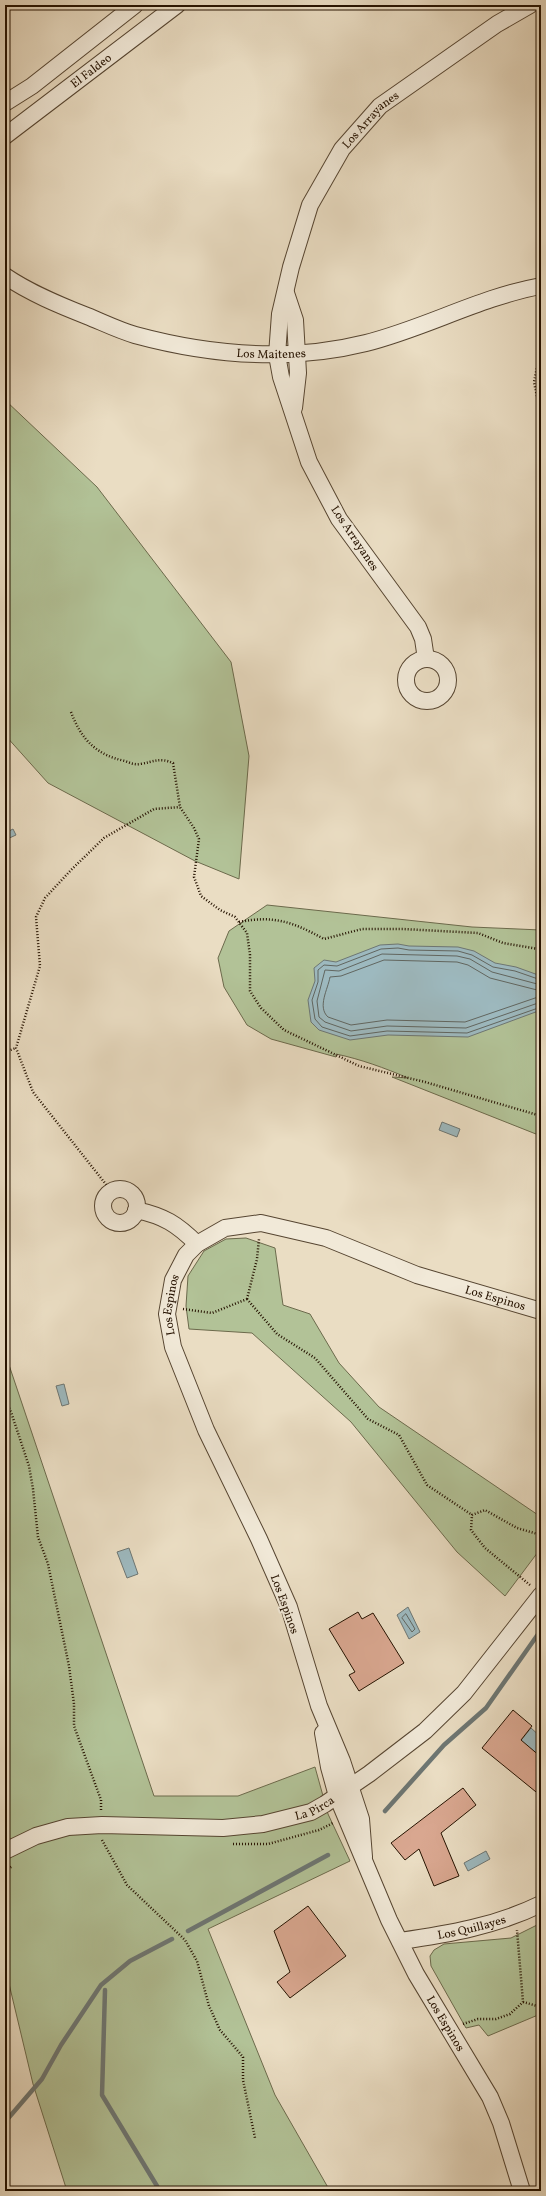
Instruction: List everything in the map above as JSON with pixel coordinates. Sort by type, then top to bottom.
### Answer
[{"type":"street","name":"El Faldeo","points":[[5,104],[32,86],[135,5]]},
{"type":"street","name":"El Faldeo","points":[[5,136],[177,5]]},
{"type":"street","name":"Los Arrayanes","points":[[426,659],[423,639],[418,627],[339,519],[309,462],[281,377],[277,354],[280,314],[291,267],[310,205],[342,149],[380,106],[491,29],[530,5]]},
{"type":"street","name":"Los Maitenes","points":[[5,276],[62,306],[134,334],[183,345],[234,352],[277,354],[297,353],[364,344],[424,325],[491,298],[541,286]]},
{"type":"street","name":"Los Arrayanes","points":[[286,293],[295,320],[297,353],[298,373],[293,410]]},
{"type":"street","points":[[117,1190],[128,1192],[135,1199],[136,1210],[134,1215],[126,1222],[115,1222],[110,1220],[104,1211],[104,1206],[108,1196],[112,1192],[117,1190]]},
{"type":"street","points":[[136,1210],[169,1220],[178,1225],[198,1244]]},
{"type":"street","name":"Los Espinos","points":[[364,1857],[361,1819],[351,1786],[319,1706],[288,1607],[260,1539],[206,1430],[173,1347],[167,1314],[173,1280],[186,1255],[198,1244],[225,1228],[261,1223],[326,1238],[417,1275],[541,1311]]},
{"type":"street","name":"La Pirca","points":[[5,1851],[52,1831],[74,1826],[100,1834],[243,1827],[311,1812],[337,1796],[425,1732],[459,1698],[538,1592]]},
{"type":"street","name":"Los Espinos","points":[[319,1706],[329,1767],[337,1796],[364,1857],[389,1920],[416,1974],[490,2097],[501,2123],[522,2191]]},
{"type":"street","name":"Los Quillayes","points":[[400,1941],[472,1929],[513,1916],[541,1904]]},
{"type":"path","points":[[541,348],[534,382],[541,416]]},
{"type":"path","points":[[71,712],[78,730],[89,744],[113,759],[138,764],[164,759],[173,763],[180,807],[194,828],[199,839],[194,877],[201,896],[220,910],[236,917],[246,933],[250,955],[250,991],[261,1008],[284,1030],[359,1066],[425,1082],[541,1116]]},
{"type":"path","points":[[112,1192],[33,1092],[16,1048],[40,966],[36,917],[45,898],[104,838],[154,809],[180,807]]},
{"type":"path","points":[[239,922],[254,919],[283,921],[299,925],[324,939],[362,929],[404,929],[478,934],[502,943],[538,949],[541,946]]},
{"type":"path","points":[[5,1052],[16,1048]]},
{"type":"path","points":[[247,1299],[257,1260],[261,1223]]},
{"type":"path","points":[[168,1306],[193,1312],[212,1313],[247,1299]]},
{"type":"path","points":[[247,1299],[277,1334],[315,1358],[368,1419],[398,1435],[411,1453],[427,1485],[472,1515]]},
{"type":"path","points":[[5,1400],[11,1412],[29,1466],[38,1537],[48,1564],[69,1666],[74,1704],[74,1726],[101,1800],[100,1834],[102,1843],[127,1885],[185,1940],[197,1961],[209,2006],[220,2030],[243,2056],[243,2080],[255,2138]]},
{"type":"path","points":[[472,1515],[484,1510],[517,1528],[541,1534]]},
{"type":"path","points":[[472,1515],[471,1530],[485,1548],[538,1592]]},
{"type":"path","points":[[229,1844],[268,1844],[318,1830],[346,1817]]},
{"type":"path","points":[[100,1834],[110,1839]]},
{"type":"path","points":[[5,1870],[18,1864]]},
{"type":"path","points":[[513,1916],[518,1935],[523,2002]]},
{"type":"path","points":[[523,2002],[541,2007]]},
{"type":"path","points":[[450,2029],[478,2019],[496,2019],[510,2014],[523,2002]]},
{"type":"green space","points":[[5,400],[97,487],[231,662],[249,756],[239,879],[195,861],[48,783],[5,735]]},
{"type":"green space","points":[[267,905],[472,927],[541,930],[541,1136],[392,1077],[408,1078],[381,1067],[345,1056],[336,1054],[336,1057],[271,1039],[247,1025],[224,987],[218,958],[229,931]]},
{"type":"green space","points":[[246,1238],[275,1248],[283,1305],[310,1314],[339,1363],[379,1407],[541,1517],[541,1548],[505,1596],[457,1552],[351,1422],[252,1333],[189,1329],[186,1306],[188,1276],[204,1251],[226,1239]]},
{"type":"green space","points":[[5,1353],[154,1796],[238,1796],[315,1767],[328,1814],[350,1861],[208,1929],[275,2095],[330,2191],[67,2191],[33,2084],[5,1967],[5,1715],[8,1705],[5,1700]]},
{"type":"green space","points":[[539,1924],[541,1946],[541,2016],[538,2015],[488,2036],[479,2025],[466,2028],[431,1966],[430,1956],[434,1950],[444,1944],[511,1938]]},
{"type":"water","points":[[13,829],[16,835],[5,840],[5,833]]},
{"type":"water","points":[[398,944],[409,946],[458,947],[474,951],[495,963],[516,967],[541,976],[541,1010],[468,1037],[388,1035],[350,1040],[319,1030],[311,1022],[308,1000],[315,981],[314,968],[324,960],[336,962],[380,945]]},
{"type":"water","points":[[442,1122],[460,1129],[457,1137],[439,1130]]},
{"type":"water","points":[[64,1384],[69,1404],[62,1406],[56,1386]]},
{"type":"water","points":[[129,1548],[138,1574],[127,1578],[117,1552]]},
{"type":"water","points":[[408,1607],[420,1632],[409,1639],[397,1615]]},
{"type":"water","points":[[531,1728],[541,1737],[541,1757],[531,1749],[514,1749]]},
{"type":"water","points":[[486,1851],[490,1859],[468,1871],[464,1863]]},
{"type":"building","points":[[358,1612],[362,1619],[373,1613],[404,1663],[359,1691],[349,1675],[355,1672],[329,1629]]},
{"type":"building","points":[[513,1710],[532,1726],[521,1740],[541,1757],[541,1796],[482,1748]]},
{"type":"building","points":[[463,1788],[476,1805],[441,1833],[459,1876],[434,1886],[419,1849],[405,1860],[391,1843]]},
{"type":"building","points":[[308,1906],[346,1956],[290,1998],[277,1982],[290,1972],[274,1931]]},
{"type":"waterway","points":[[385,1811],[444,1745],[486,1708],[541,1630]]},
{"type":"waterway","points":[[188,1931],[328,1855]]},
{"type":"waterway","points":[[5,2122],[42,2079],[61,2045],[101,1985],[130,1961],[172,1939]]},
{"type":"waterway","points":[[105,1990],[102,2095],[160,2191]]}]
